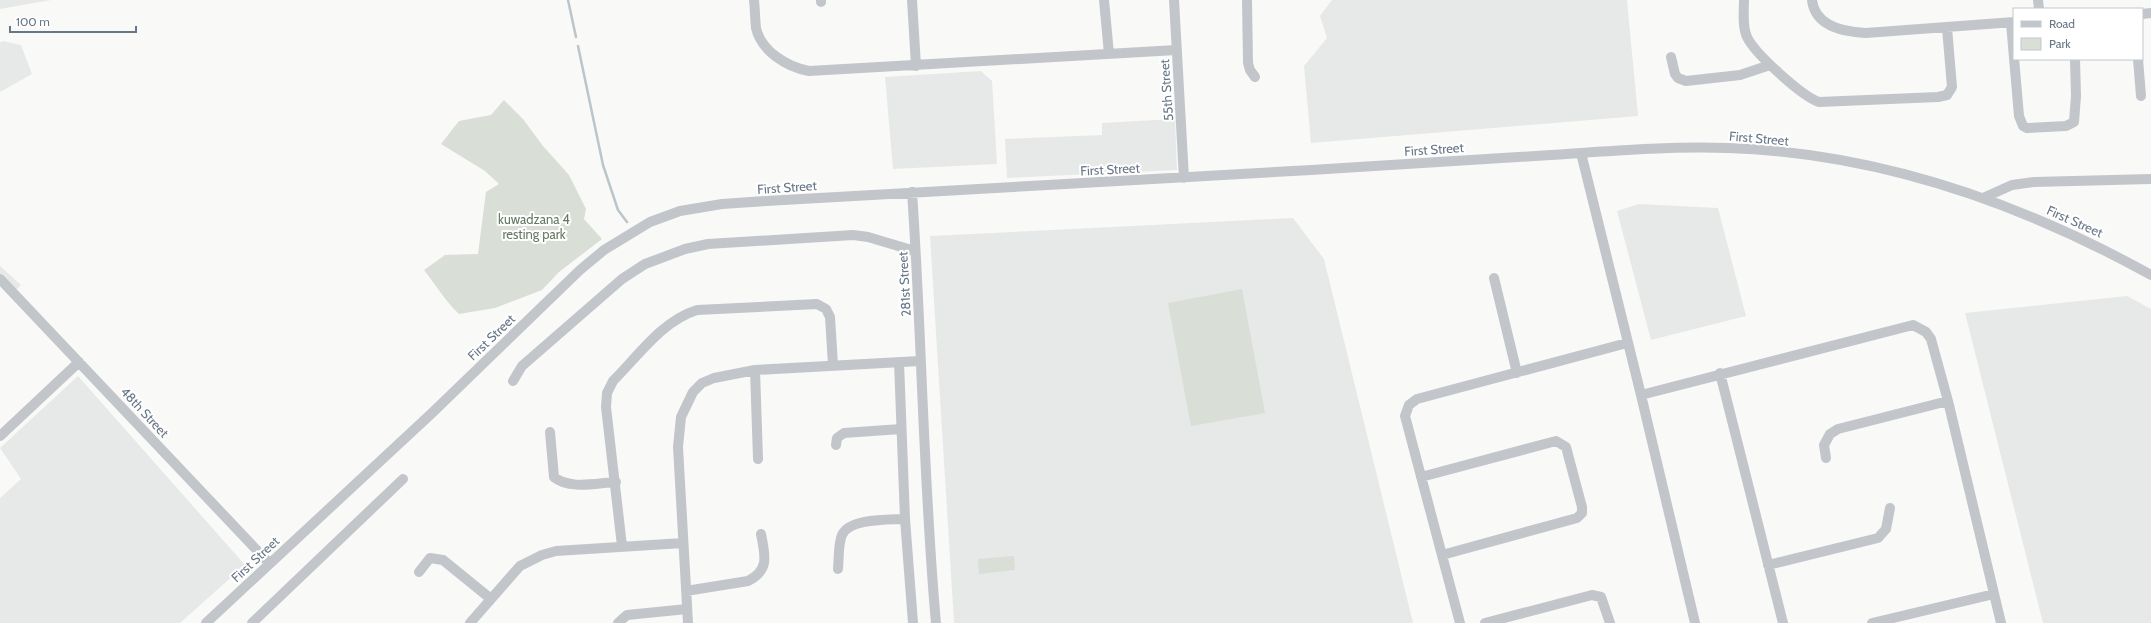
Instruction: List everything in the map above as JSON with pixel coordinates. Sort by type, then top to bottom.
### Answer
[{"type":"street","points":[[754,0],[756,28],[760,39],[773,54],[797,69],[808,71],[1176,50]]},
{"type":"street","points":[[912,0],[916,66]]},
{"type":"street","points":[[1104,0],[1109,54]]},
{"type":"street","name":"55th Street","points":[[1174,0],[1184,178]]},
{"type":"street","points":[[1246,0],[1248,63],[1250,70],[1255,77]]},
{"type":"street","points":[[1744,0],[1747,36],[1770,65],[1811,98],[1819,102],[1943,97],[1947,95],[1952,87],[1947,28]]},
{"type":"street","points":[[1812,0],[1820,18],[1832,27],[1845,32],[1866,33],[2012,22],[2013,38]]},
{"type":"street","points":[[1671,58],[1675,74],[1678,78],[1686,81],[1740,75],[1770,65]]},
{"type":"street","points":[[2014,60],[2018,116],[2023,126],[2027,128],[2066,126],[2074,122],[2076,96],[2074,60]]},
{"type":"street","points":[[2138,60],[2141,96]]},
{"type":"street","name":"First Street","points":[[206,623],[432,412],[580,270],[620,239],[667,215],[698,207],[759,201],[1184,178],[1581,153],[1685,148],[1729,148],[1777,152],[1846,161],[1901,173],[1983,198],[2047,222],[2104,249],[2151,275]]},
{"type":"street","points":[[1581,153],[1641,395],[1695,623]]},
{"type":"street","points":[[1983,198],[2012,185],[2034,182],[2151,179]]},
{"type":"street","name":"281st Street","points":[[912,192],[920,375],[936,623]]},
{"type":"street","points":[[513,381],[522,366],[622,279],[645,264],[685,249],[708,244],[853,235],[868,237],[915,251]]},
{"type":"street","points":[[1494,278],[1518,373]]},
{"type":"street","name":"48th Street","points":[[0,279],[269,563]]},
{"type":"street","points":[[622,546],[616,482],[606,407],[607,393],[613,381],[670,322],[682,315],[697,310],[817,304],[826,308],[830,317],[834,365]]},
{"type":"street","points":[[1641,395],[1720,373],[1914,325],[1926,332],[1931,339],[1948,401],[2001,623]]},
{"type":"street","points":[[1460,623],[1404,416],[1409,405],[1417,399],[1627,343]]},
{"type":"street","points":[[688,623],[683,543],[679,433],[681,417],[693,392],[702,383],[714,378],[755,370],[920,361]]},
{"type":"street","points":[[0,436],[79,362]]},
{"type":"street","points":[[900,362],[905,519],[913,623]]},
{"type":"street","points":[[755,370],[758,459]]},
{"type":"street","points":[[1720,373],[1783,623]]},
{"type":"street","points":[[1826,458],[1824,445],[1830,434],[1838,429],[1948,401]]},
{"type":"street","points":[[836,445],[837,438],[844,433],[901,428]]},
{"type":"street","points":[[550,432],[554,477],[561,482],[569,484],[616,482]]},
{"type":"street","points":[[1421,477],[1556,441],[1566,447],[1582,513],[1577,518],[1442,555]]},
{"type":"street","points":[[252,623],[404,479]]},
{"type":"street","points":[[1768,565],[1878,538],[1886,529],[1890,508]]},
{"type":"street","points":[[838,569],[842,536],[848,528],[855,524],[905,519]]},
{"type":"street","points":[[686,591],[748,582],[757,577],[762,569],[765,557],[761,534]]},
{"type":"street","points":[[470,623],[520,566],[542,555],[556,551],[683,543]]},
{"type":"street","points":[[419,572],[430,558],[443,560],[492,599]]},
{"type":"street","points":[[1872,623],[1994,594]]},
{"type":"street","points":[[1485,623],[1592,595],[1601,597],[1610,623]]},
{"type":"street","points":[[618,623],[627,615],[687,609]]},
{"type":"shaded area","points":[[0,0],[51,0],[0,9]]},
{"type":"shaded area","points":[[1332,0],[1627,0],[1638,116],[1311,143],[1304,66],[1327,38],[1320,16]]},
{"type":"shaded area","points":[[3,41],[21,45],[32,74],[0,92],[0,43]]},
{"type":"shaded area","points":[[981,71],[992,81],[997,164],[893,169],[885,77]]},
{"type":"shaded area","points":[[1175,119],[1177,170],[1007,178],[1005,139],[1102,135],[1102,123]]},
{"type":"shaded area","points":[[1639,204],[1718,208],[1746,316],[1651,340],[1617,211]]},
{"type":"shaded area","points":[[1293,218],[1324,259],[1413,623],[954,623],[930,236]]},
{"type":"shaded area","points":[[0,266],[21,285],[14,292],[0,278]]},
{"type":"shaded area","points":[[2127,296],[2151,309],[2151,623],[2043,623],[1965,313]]},
{"type":"shaded area","points":[[78,376],[245,565],[180,623],[0,623],[0,498],[21,479],[0,448]]},
{"type":"green space","name":"kuwadzana 4 resting park","points":[[504,100],[523,119],[543,146],[569,175],[586,209],[584,219],[602,239],[559,272],[542,290],[495,308],[459,314],[424,270],[445,255],[478,254],[486,192],[499,184],[485,171],[441,144],[459,121],[491,115]]},
{"type":"green space","points":[[1242,289],[1265,413],[1191,426],[1168,303]]},
{"type":"green space","points":[[1014,556],[1015,570],[979,574],[978,559]]},
{"type":"waterway","points":[[568,0],[576,37]]},
{"type":"waterway","points":[[578,46],[603,165],[618,210],[627,222]]}]
